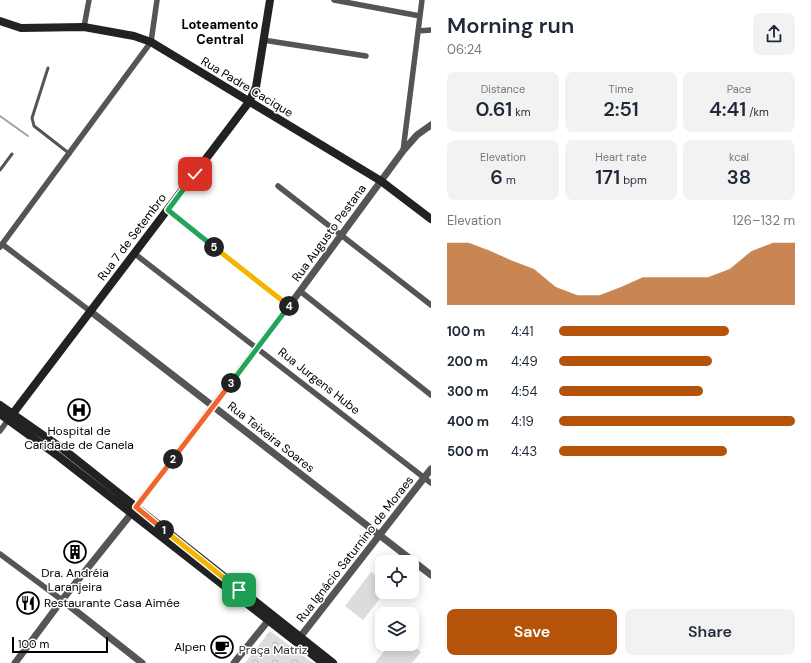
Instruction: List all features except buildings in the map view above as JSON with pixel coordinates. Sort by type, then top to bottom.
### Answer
[{"type":"main road","name":"Rua 7 de Setembro","points":[[11,417],[249,102],[256,87],[270,0]]},
{"type":"main road","name":"Rua Padre Cacique","points":[[0,21],[21,28],[84,27],[134,36],[151,42],[381,181],[431,219]]},
{"type":"main road","points":[[0,404],[11,417],[134,510],[270,618],[330,663]]},
{"type":"main road","points":[[0,414],[11,417]]},
{"type":"street","points":[[84,27],[89,0]]},
{"type":"street","points":[[1,245],[70,154],[151,42],[157,0]]},
{"type":"street","points":[[334,0],[420,16]]},
{"type":"street","points":[[403,151],[422,0]]},
{"type":"street","points":[[418,31],[431,30]]},
{"type":"street","points":[[263,40],[366,56]]},
{"type":"street","name":"Rua Augusto Pestana","points":[[15,663],[62,600],[134,510],[258,348],[403,151],[429,128]]},
{"type":"street","points":[[278,186],[431,306]]},
{"type":"street","points":[[168,210],[289,306]]},
{"type":"street","name":"Rua Teixeira Soares","points":[[1,245],[90,311],[431,575]]},
{"type":"street","name":"Rua Jurgens Hube","points":[[135,254],[431,483]]},
{"type":"street","points":[[300,292],[431,395]]},
{"type":"street","name":"Rua 7 de Setembro","points":[[0,431],[11,417]]},
{"type":"street","name":"Rua Ignácio Saturnino de Moraes","points":[[299,640],[431,469]]},
{"type":"street","points":[[0,554],[62,600],[142,663]]},
{"type":"street","points":[[234,663],[270,618]]},
{"type":"lane","points":[[48,68],[32,122],[34,126],[70,154]]},
{"type":"lane","points":[[0,170],[12,154]]},
{"type":"green space","points":[[371,572],[375,575],[375,599],[380,599],[363,620],[345,606]]},
{"type":"green space","name":"Praça Matriz","points":[[270,631],[313,663],[245,663]]},
{"type":"green space","points":[[419,650],[421,652],[412,663],[375,663],[384,651]]},
{"type":"waterway","points":[[0,116],[28,136]]},
{"type":"place","name":"Hospital de Caridade de Canela","points":[[79,410]]},
{"type":"place","name":"Dra. Andréia Laranjeira","points":[[75,552]]},
{"type":"place","name":"Restaurante Casa Aimée","points":[[28,603]]},
{"type":"place","name":"Alpen","points":[[222,647]]},
{"type":"district","name":"Loteamento Central","points":[[220,32]]},
{"type":"route","points":[[195,174],[168,210],[289,306],[136,507],[239,590]]}]
